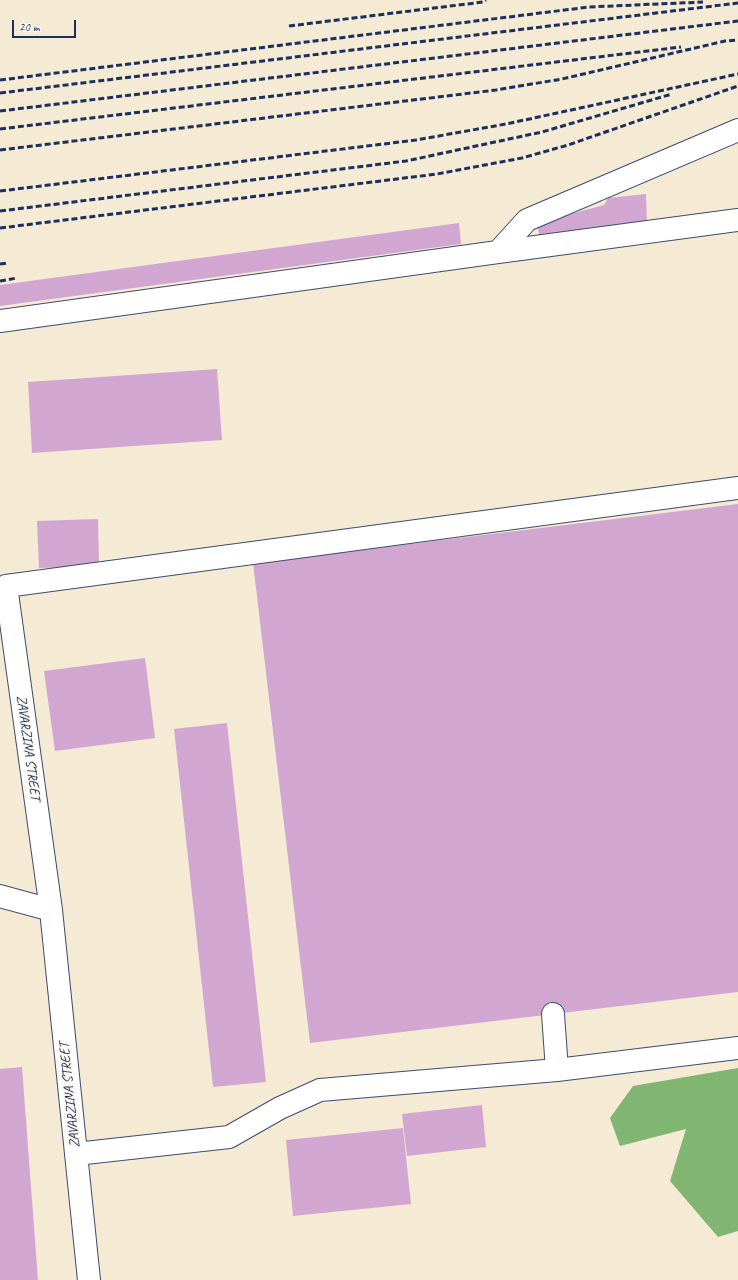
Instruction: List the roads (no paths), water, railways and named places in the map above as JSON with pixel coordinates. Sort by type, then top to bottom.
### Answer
[{"type":"lane","points":[[498,252],[527,220],[738,130]]},
{"type":"lane","points":[[0,321],[738,220]]},
{"type":"lane","name":"ZAVARZINA STREET","points":[[90,1280],[51,910],[6,586],[738,488]]},
{"type":"lane","points":[[0,896],[51,910]]},
{"type":"lane","points":[[553,1014],[557,1070]]},
{"type":"lane","points":[[76,1154],[229,1137],[280,1108],[320,1090],[557,1070],[738,1048]]},
{"type":"railway","points":[[289,26],[483,2],[486,0]]},
{"type":"railway","points":[[0,80],[589,7],[703,2]]},
{"type":"railway","points":[[0,93],[738,3]]},
{"type":"railway","points":[[0,111],[738,21]]},
{"type":"railway","points":[[0,150],[496,90],[562,79],[725,41],[738,40]]},
{"type":"railway","points":[[0,129],[681,47]]},
{"type":"railway","points":[[0,191],[416,140],[506,124],[738,74]]},
{"type":"railway","points":[[0,228],[437,174],[522,158],[568,145],[738,86]]},
{"type":"railway","points":[[0,211],[406,161],[542,132],[672,94]]},
{"type":"railway","points":[[0,264],[7,263]]},
{"type":"railway","points":[[0,281],[17,278]]}]
